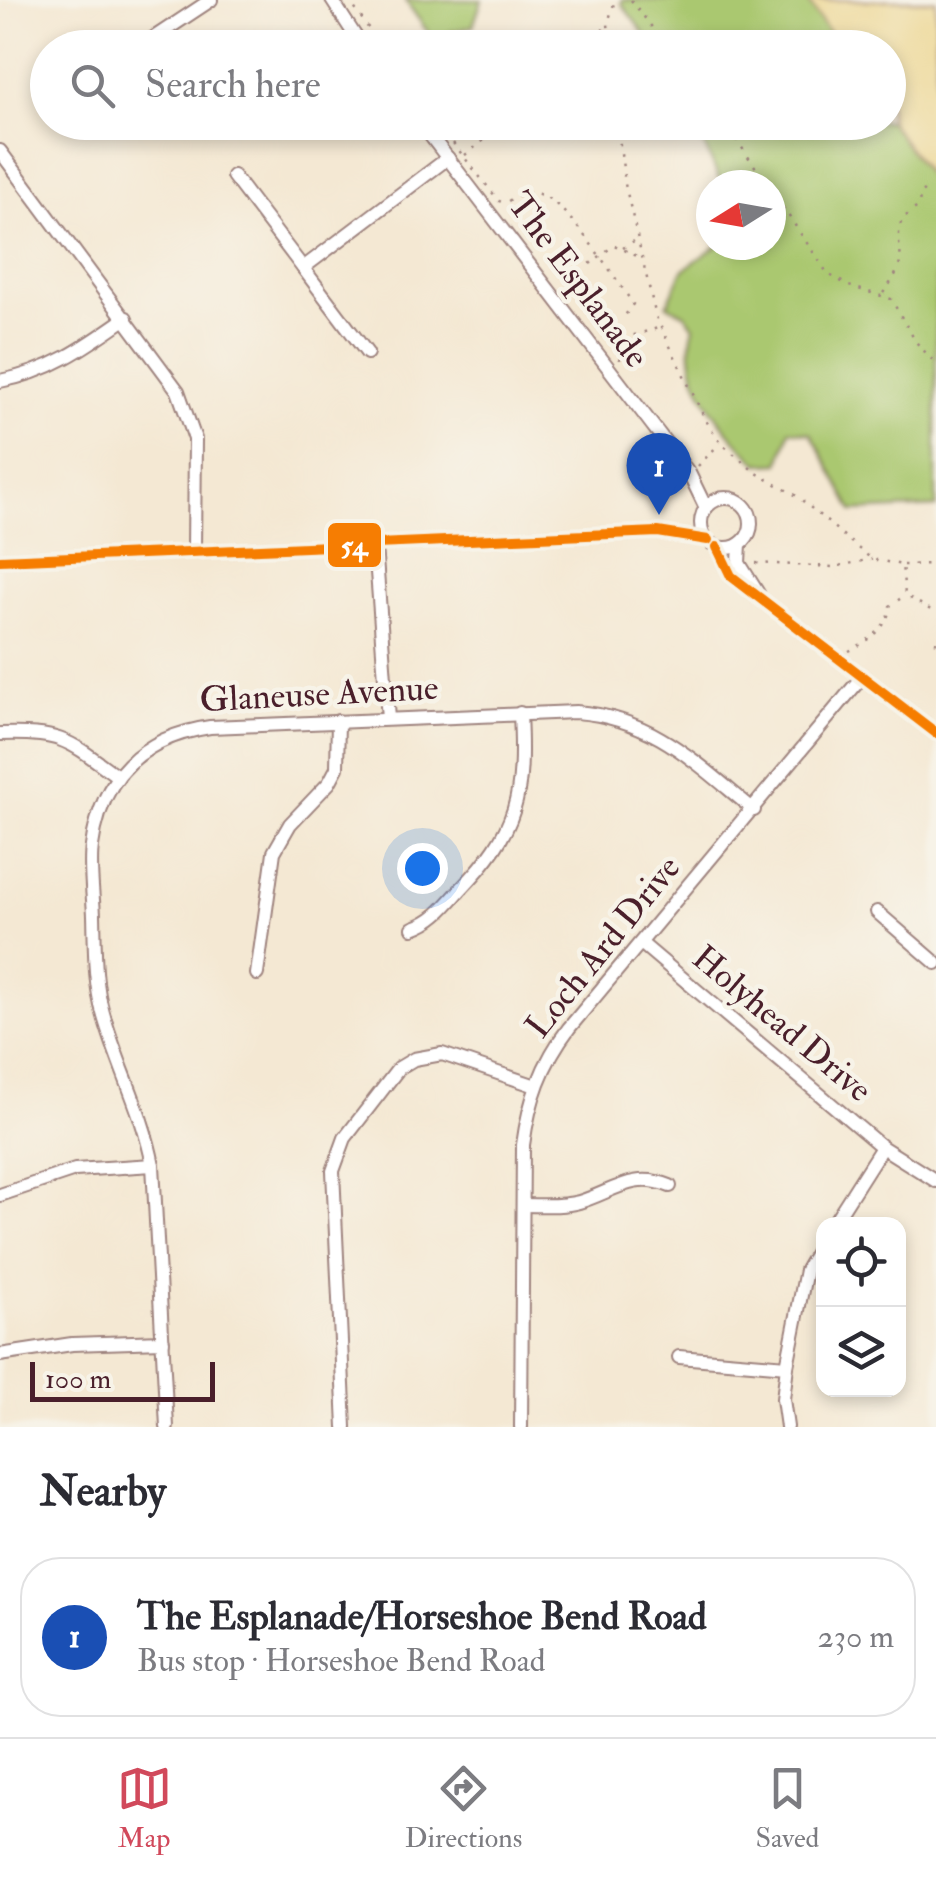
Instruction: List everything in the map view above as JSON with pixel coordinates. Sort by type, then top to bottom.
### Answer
[{"type":"street","points":[[166,30],[211,0]]},
{"type":"street","points":[[332,0],[351,30]]},
{"type":"street","name":"The Esplanade","points":[[434,140],[689,473],[703,514]]},
{"type":"street","points":[[0,151],[178,392],[194,439],[194,552]]},
{"type":"street","points":[[303,268],[448,158]]},
{"type":"street","points":[[233,176],[367,353]]},
{"type":"street","points":[[0,381],[65,360],[126,318]]},
{"type":"street","name":"The Esplanade","points":[[689,473],[727,498]]},
{"type":"street","points":[[658,532],[703,514],[727,498],[739,501],[749,514],[749,532],[740,544],[739,563],[760,598]]},
{"type":"street","points":[[703,514],[712,544],[730,576],[936,733]]},
{"type":"street","points":[[0,560],[658,532],[712,544],[740,544]]},
{"type":"street","points":[[375,545],[388,719]]},
{"type":"street","name":"Loch Ard Drive","points":[[521,1427],[523,1145],[536,1086],[554,1046],[862,677]]},
{"type":"street","name":"Glaneuse Avenue","points":[[116,776],[149,748],[188,730],[338,720],[596,713],[636,724],[676,746],[754,810]]},
{"type":"street","points":[[412,928],[430,922],[482,868],[515,814],[521,785],[520,714]]},
{"type":"street","points":[[257,974],[274,852],[290,824],[321,795],[337,768],[338,720]]},
{"type":"street","points":[[0,734],[60,736],[116,776],[103,801],[91,850],[96,974],[102,1010],[147,1132],[153,1165],[167,1427]]},
{"type":"street","points":[[877,912],[936,963]]},
{"type":"street","name":"Holyhead Drive","points":[[642,944],[882,1147],[936,1181]]},
{"type":"street","points":[[345,1427],[333,1171],[340,1145],[398,1068],[424,1056],[442,1054],[536,1086]]},
{"type":"street","points":[[837,1217],[882,1147]]},
{"type":"street","points":[[0,1195],[74,1170],[153,1165]]},
{"type":"street","points":[[522,1205],[578,1202],[642,1179],[670,1186]]},
{"type":"street","points":[[787,1427],[783,1399],[786,1366],[806,1270],[816,1253]]},
{"type":"street","points":[[0,1355],[72,1344],[163,1340]]},
{"type":"street","points":[[679,1358],[786,1366]]},
{"type":"path","points":[[349,0],[370,30]]},
{"type":"path","points":[[603,30],[616,0]]},
{"type":"path","points":[[631,0],[654,30]]},
{"type":"path","points":[[608,23],[609,30]]},
{"type":"path","points":[[485,140],[464,156],[499,202],[522,192],[541,194],[559,204],[633,304],[624,317]]},
{"type":"path","points":[[619,140],[660,328],[704,419],[720,442],[755,472],[797,496],[872,559]]},
{"type":"path","points":[[736,140],[757,170]]},
{"type":"path","points":[[882,294],[899,273],[902,262],[902,219],[920,206],[919,196],[929,186]]},
{"type":"path","points":[[786,212],[828,274],[849,286],[892,299],[916,342],[936,364]]},
{"type":"path","points":[[622,248],[638,238]]},
{"type":"path","points":[[590,264],[614,245],[643,260]]},
{"type":"path","points":[[628,371],[619,359],[619,350],[631,336],[660,328]]},
{"type":"path","points":[[689,473],[720,442]]},
{"type":"path","points":[[739,563],[834,567],[872,559],[902,565],[936,564]]},
{"type":"path","points":[[902,565],[905,595]]},
{"type":"path","points":[[905,595],[936,612]]},
{"type":"path","points":[[840,659],[872,638],[888,620],[890,606],[905,595]]},
{"type":"path","points":[[936,641],[936,648]]},
{"type":"green space","points":[[405,0],[482,0],[473,26],[426,30]]},
{"type":"green space","points":[[807,0],[827,30],[641,30],[621,3]]},
{"type":"green space","points":[[702,140],[903,140],[936,186],[936,507],[853,511],[811,433],[790,430],[780,463],[759,464],[707,402],[692,365],[694,326],[685,314],[667,305],[683,270],[697,260],[786,260],[786,170],[715,170]]},
{"type":"sand","points":[[807,0],[936,0],[936,186],[903,140],[906,140],[906,30],[827,30]]},
{"type":"transit line","name":"54","points":[[0,560],[658,532],[708,540]]},
{"type":"transit line","name":"54","points":[[717,547],[731,576],[936,733]]},
{"type":"place","name":"The Esplanade/Horseshoe Bend Road","points":[[659,515]]}]
